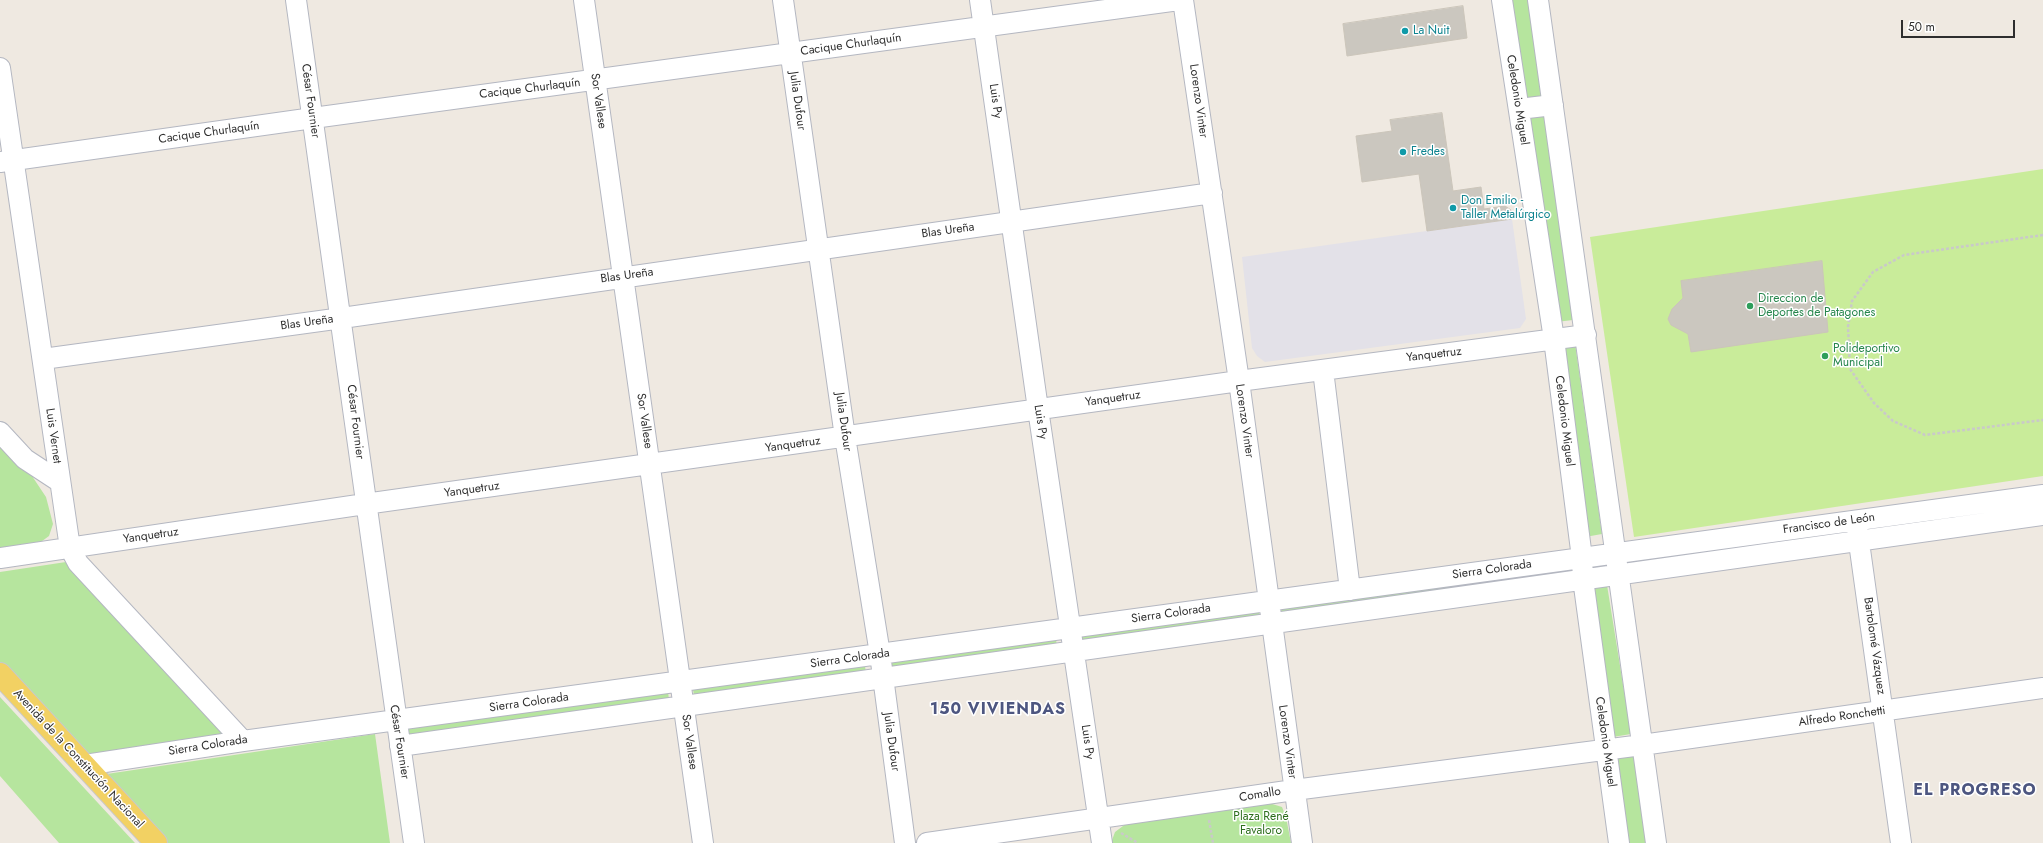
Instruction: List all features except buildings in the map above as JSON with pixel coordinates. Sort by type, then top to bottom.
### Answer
[{"type":"main road","name":"Avenida de la Constitución Nacional","points":[[0,674],[156,843]]},
{"type":"street","name":"César Fournier","points":[[296,0],[342,318],[365,504],[414,843]]},
{"type":"street","name":"Sor Vallese","points":[[584,0],[703,843]]},
{"type":"street","name":"Julia Dufour","points":[[783,0],[845,437],[880,654],[905,843]]},
{"type":"street","name":"Luis Py","points":[[980,0],[1102,843]]},
{"type":"street","name":"Cacique Churlaquín","points":[[6,162],[313,118],[1179,0]]},
{"type":"street","name":"Lorenzo Vinter","points":[[1183,0],[1239,381],[1302,843]]},
{"type":"street","name":"Celedonio Miguel","points":[[1502,0],[1554,339],[1582,558],[1583,579],[1619,843]]},
{"type":"street","points":[[1538,0],[1656,843]]},
{"type":"street","name":"Luis Vernet","points":[[0,68],[6,162],[43,359],[70,548],[78,563],[243,741]]},
{"type":"street","points":[[1519,109],[1553,105]]},
{"type":"street","name":"Blas Ureña","points":[[43,359],[342,318],[1212,193]]},
{"type":"street","name":"Yanquetruz","points":[[0,558],[365,504],[650,465],[1038,409],[1586,335]]},
{"type":"street","points":[[1323,370],[1350,590]]},
{"type":"street","points":[[0,432],[25,459],[60,482]]},
{"type":"street","name":"Francisco de León","points":[[1615,553],[2043,495]]},
{"type":"street","name":"Francisco de León","points":[[1618,574],[1859,542],[2043,515]]},
{"type":"street","name":"Bartolomé Vázquez","points":[[1856,520],[1901,843]]},
{"type":"street","name":"Sierra Colorada","points":[[85,765],[243,741],[1615,553]]},
{"type":"street","name":"Sierra Colorada","points":[[400,746],[1618,574]]},
{"type":"street","name":"Alfredo Ronchetti","points":[[1642,745],[2043,688]]},
{"type":"street","name":"Comallo","points":[[927,843],[1294,790],[1642,745]]},
{"type":"path","points":[[2043,234],[1904,254],[1873,272],[1852,301],[1848,327],[1850,369],[1874,403],[1893,421],[1926,435],[2043,420]]},
{"type":"path","points":[[1207,803],[1213,843]]},
{"type":"shaded area","points":[[1512,219],[1526,319],[1520,328],[1265,362],[1257,356],[1252,348],[1242,257]]},
{"type":"green space","points":[[1509,0],[1528,0],[1573,320],[1556,322]]},
{"type":"green space","name":"Polideportivo Municipal","points":[[2043,169],[2043,476],[1634,537],[1590,237]]},
{"type":"green space","points":[[1575,343],[1602,534],[1585,537],[1558,345]]},
{"type":"green space","points":[[0,443],[32,476],[46,497],[53,524],[49,536],[38,544],[0,549]]},
{"type":"green space","points":[[66,562],[226,733],[84,757],[0,667],[0,572]]},
{"type":"green space","points":[[1559,566],[1561,575],[1282,617],[1281,608]]},
{"type":"green space","points":[[1607,585],[1631,734],[1613,737],[1589,588]]},
{"type":"green space","points":[[1259,611],[1260,619],[1080,645],[1079,637]]},
{"type":"green space","points":[[1056,639],[1057,647],[889,669],[887,661]]},
{"type":"green space","points":[[865,666],[866,673],[694,696],[693,689]]},
{"type":"green space","points":[[668,691],[669,700],[404,737],[402,728]]},
{"type":"green space","points":[[0,697],[135,843],[59,843],[0,776]]},
{"type":"green space","points":[[375,734],[390,843],[163,843],[100,775]]},
{"type":"green space","points":[[1635,756],[1648,843],[1627,843],[1615,759]]},
{"type":"green space","name":"Plaza René Favaloro","points":[[1269,803],[1282,807],[1286,817],[1291,843],[1111,843],[1115,832],[1127,823]]},
{"type":"place","name":"La Nuit","points":[[1405,31]]},
{"type":"place","name":"Fredes","points":[[1403,152]]},
{"type":"place","name":"Don Emilio - Taller Metalúrgico","points":[[1453,208]]},
{"type":"place","name":"Direccion de Deportes de Patagones","points":[[1750,306]]},
{"type":"place","name":"Polideportivo Municipal","points":[[1825,356]]},
{"type":"district","name":"150 VIVIENDAS","points":[[998,710]]},
{"type":"district","name":"EL PROGRESO","points":[[1975,791]]}]
